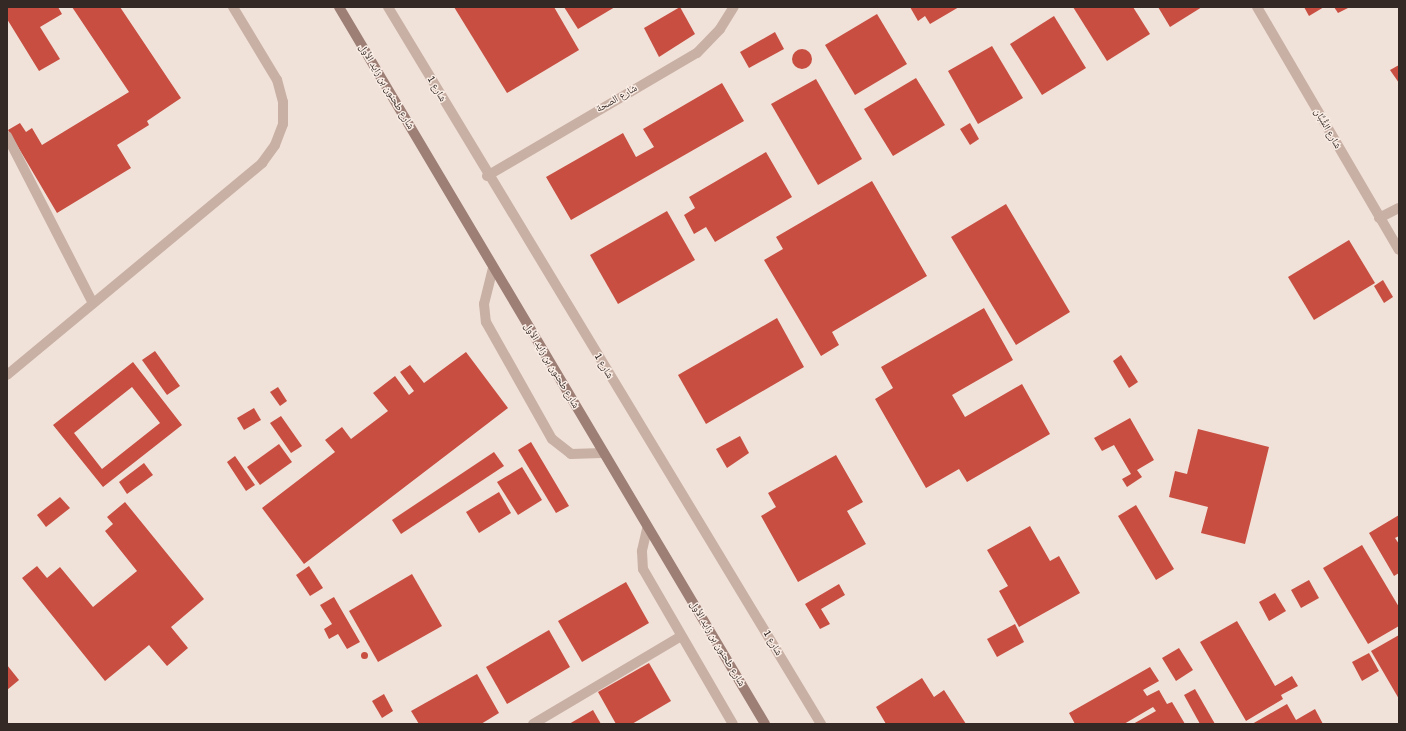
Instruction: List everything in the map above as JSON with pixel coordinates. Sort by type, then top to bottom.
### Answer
[{"type":"street","points":[[7,375],[262,163],[275,145],[283,124],[283,102],[277,80],[233,7]]},
{"type":"street","name":"شارع طحنون بن زايد الأول","points":[[338,7],[647,529],[765,724]]},
{"type":"street","name":"شارع 1","points":[[388,7],[487,176],[821,724]]},
{"type":"street","name":"شارع الصحة","points":[[487,176],[697,53],[720,29],[734,7]]},
{"type":"street","name":"شارع الشُّبَّان","points":[[1257,7],[1399,250]]},
{"type":"street","points":[[7,136],[93,303]]},
{"type":"street","points":[[1379,218],[1399,208]]},
{"type":"street","points":[[493,268],[484,304],[486,322],[552,439],[572,454],[602,452]]},
{"type":"street","points":[[647,529],[642,551],[643,569],[733,724]]},
{"type":"street","points":[[533,724],[681,636]]},
{"type":"building","points":[[7,7],[58,7],[62,14],[40,27],[60,59],[39,71],[7,19]]},
{"type":"building","points":[[72,7],[120,7],[181,98],[147,121],[149,125],[117,145],[131,168],[57,213],[8,130],[20,123],[26,132],[32,128],[42,145],[129,92]]},
{"type":"building","points":[[454,7],[554,7],[579,50],[507,93]]},
{"type":"building","points":[[564,7],[615,7],[578,29]]},
{"type":"building","points":[[680,7],[695,34],[659,57],[644,28]]},
{"type":"building","points":[[910,7],[959,7],[930,24],[925,16],[918,21]]},
{"type":"building","points":[[1073,7],[1133,7],[1150,34],[1107,61]]},
{"type":"building","points":[[1158,7],[1202,7],[1170,27]]},
{"type":"building","points":[[1304,7],[1324,7],[1309,16]]},
{"type":"building","points":[[1334,7],[1350,7],[1338,13]]},
{"type":"building","points":[[877,14],[907,64],[855,95],[825,45]]},
{"type":"building","points":[[1054,16],[1086,68],[1042,95],[1010,44]]},
{"type":"building","points":[[775,32],[784,49],[749,68],[740,52]]},
{"type":"building","points":[[992,46],[1023,98],[978,124],[948,71]]},
{"type":"building","points":[[802,49],[809,52],[812,59],[809,66],[802,69],[795,66],[792,59],[795,52]]},
{"type":"building","points":[[1399,65],[1399,83],[1390,70]]},
{"type":"building","points":[[916,78],[945,125],[893,156],[864,109]]},
{"type":"building","points":[[816,79],[862,159],[818,185],[771,104]]},
{"type":"building","points":[[722,83],[744,121],[571,220],[546,177],[623,133],[636,157],[654,147],[643,129]]},
{"type":"building","points":[[970,123],[979,139],[970,145],[960,129]]},
{"type":"building","points":[[766,152],[792,197],[715,242],[706,227],[694,234],[684,215],[695,208],[689,197]]},
{"type":"building","points":[[872,181],[927,276],[832,332],[839,345],[821,356],[764,260],[783,249],[776,237]]},
{"type":"building","points":[[1006,204],[1070,312],[1016,345],[951,237]]},
{"type":"building","points":[[667,211],[695,260],[618,304],[590,255]]},
{"type":"building","points":[[1349,240],[1375,283],[1314,320],[1288,277]]},
{"type":"building","points":[[1383,280],[1393,297],[1384,303],[1374,286]]},
{"type":"building","points":[[984,308],[1013,360],[952,395],[965,417],[1022,384],[1050,434],[967,482],[959,469],[926,488],[875,399],[893,388],[881,367]]},
{"type":"building","points":[[777,318],[804,367],[706,424],[678,375]]},
{"type":"building","points":[[155,351],[180,386],[167,395],[142,360]]},
{"type":"building","points":[[466,352],[508,408],[304,564],[262,508],[335,452],[325,440],[342,427],[351,439],[388,411],[373,393],[395,376],[409,395],[414,391],[400,372],[410,365],[424,383]]},
{"type":"building","points":[[1121,355],[1138,382],[1129,388],[1113,361]]},
{"type":"building","points":[[133,362],[182,425],[103,487],[53,425]],"holes":[[[132,387],[160,423],[102,469],[74,433]]]},
{"type":"building","points":[[278,387],[287,401],[280,406],[270,392]]},
{"type":"building","points":[[254,408],[261,420],[244,430],[237,418]]},
{"type":"building","points":[[281,416],[302,446],[291,453],[270,423]]},
{"type":"building","points":[[1130,418],[1154,460],[1137,470],[1142,477],[1127,487],[1122,479],[1131,474],[1114,445],[1102,451],[1094,438]]},
{"type":"building","points":[[1198,429],[1269,447],[1245,544],[1201,533],[1208,507],[1169,497],[1175,471],[1187,474]]},
{"type":"building","points":[[740,436],[749,453],[727,468],[716,449]]},
{"type":"building","points":[[531,442],[569,506],[556,513],[518,450]]},
{"type":"building","points":[[279,444],[292,462],[260,485],[247,467]]},
{"type":"building","points":[[494,452],[504,466],[401,534],[392,520]]},
{"type":"building","points":[[836,455],[863,502],[847,511],[866,544],[798,582],[761,516],[776,507],[768,493]]},
{"type":"building","points":[[235,456],[255,485],[246,491],[227,462]]},
{"type":"building","points":[[144,463],[153,475],[127,494],[119,482]]},
{"type":"building","points":[[522,467],[542,500],[518,515],[497,482]]},
{"type":"building","points":[[499,492],[511,513],[479,533],[466,512]]},
{"type":"building","points":[[60,497],[70,508],[46,527],[37,515]]},
{"type":"building","points":[[125,502],[204,599],[171,627],[188,648],[167,666],[149,645],[105,681],[22,578],[37,566],[47,578],[60,567],[93,607],[137,571],[105,531],[113,524],[107,517]]},
{"type":"building","points":[[1136,505],[1174,569],[1156,580],[1118,516]]},
{"type":"building","points":[[1399,515],[1399,536],[1395,538],[1399,544],[1399,573],[1394,576],[1369,533]]},
{"type":"building","points":[[1030,526],[1050,561],[1059,556],[1080,593],[1019,627],[999,591],[1008,586],[987,550]]},
{"type":"building","points":[[1362,545],[1399,607],[1399,626],[1368,644],[1323,568]]},
{"type":"building","points":[[309,566],[323,588],[310,596],[296,575]]},
{"type":"building","points":[[412,574],[442,626],[378,662],[349,611]]},
{"type":"building","points":[[1309,580],[1319,598],[1301,608],[1291,590]]},
{"type":"building","points":[[626,582],[649,623],[582,662],[558,621]]},
{"type":"building","points":[[839,584],[845,595],[821,609],[830,624],[820,629],[805,604]]},
{"type":"building","points":[[1275,593],[1286,611],[1269,621],[1259,602]]},
{"type":"building","points":[[334,597],[360,642],[347,649],[338,634],[329,639],[324,629],[332,624],[320,605]]},
{"type":"building","points":[[1237,621],[1275,686],[1292,676],[1298,686],[1281,695],[1283,699],[1246,721],[1200,642]]},
{"type":"building","points":[[1015,624],[1024,642],[997,657],[987,639]]},
{"type":"building","points":[[549,630],[570,667],[507,704],[486,667]]},
{"type":"building","points":[[1399,635],[1399,699],[1371,651]]},
{"type":"building","points":[[1179,648],[1193,670],[1176,681],[1162,658]]},
{"type":"building","points":[[364,652],[367,655],[364,658],[361,655]]},
{"type":"building","points":[[1369,653],[1379,671],[1362,681],[1352,662]]},
{"type":"building","points":[[649,663],[671,701],[632,724],[616,724],[598,692]]},
{"type":"building","points":[[7,665],[19,680],[7,690]]},
{"type":"building","points":[[1150,667],[1159,681],[1143,690],[1147,696],[1159,690],[1167,704],[1172,702],[1185,724],[1133,724],[1156,711],[1153,707],[1124,724],[1075,724],[1069,713]]},
{"type":"building","points":[[477,674],[499,713],[481,724],[419,724],[411,711]]},
{"type":"building","points":[[922,678],[934,697],[944,690],[966,724],[886,724],[876,707]]},
{"type":"building","points":[[1195,689],[1215,724],[1200,724],[1184,695]]},
{"type":"building","points":[[384,694],[393,711],[382,718],[372,701]]},
{"type":"building","points":[[1287,704],[1296,720],[1315,709],[1323,724],[1252,724]]},
{"type":"building","points":[[593,710],[601,724],[569,724]]}]
